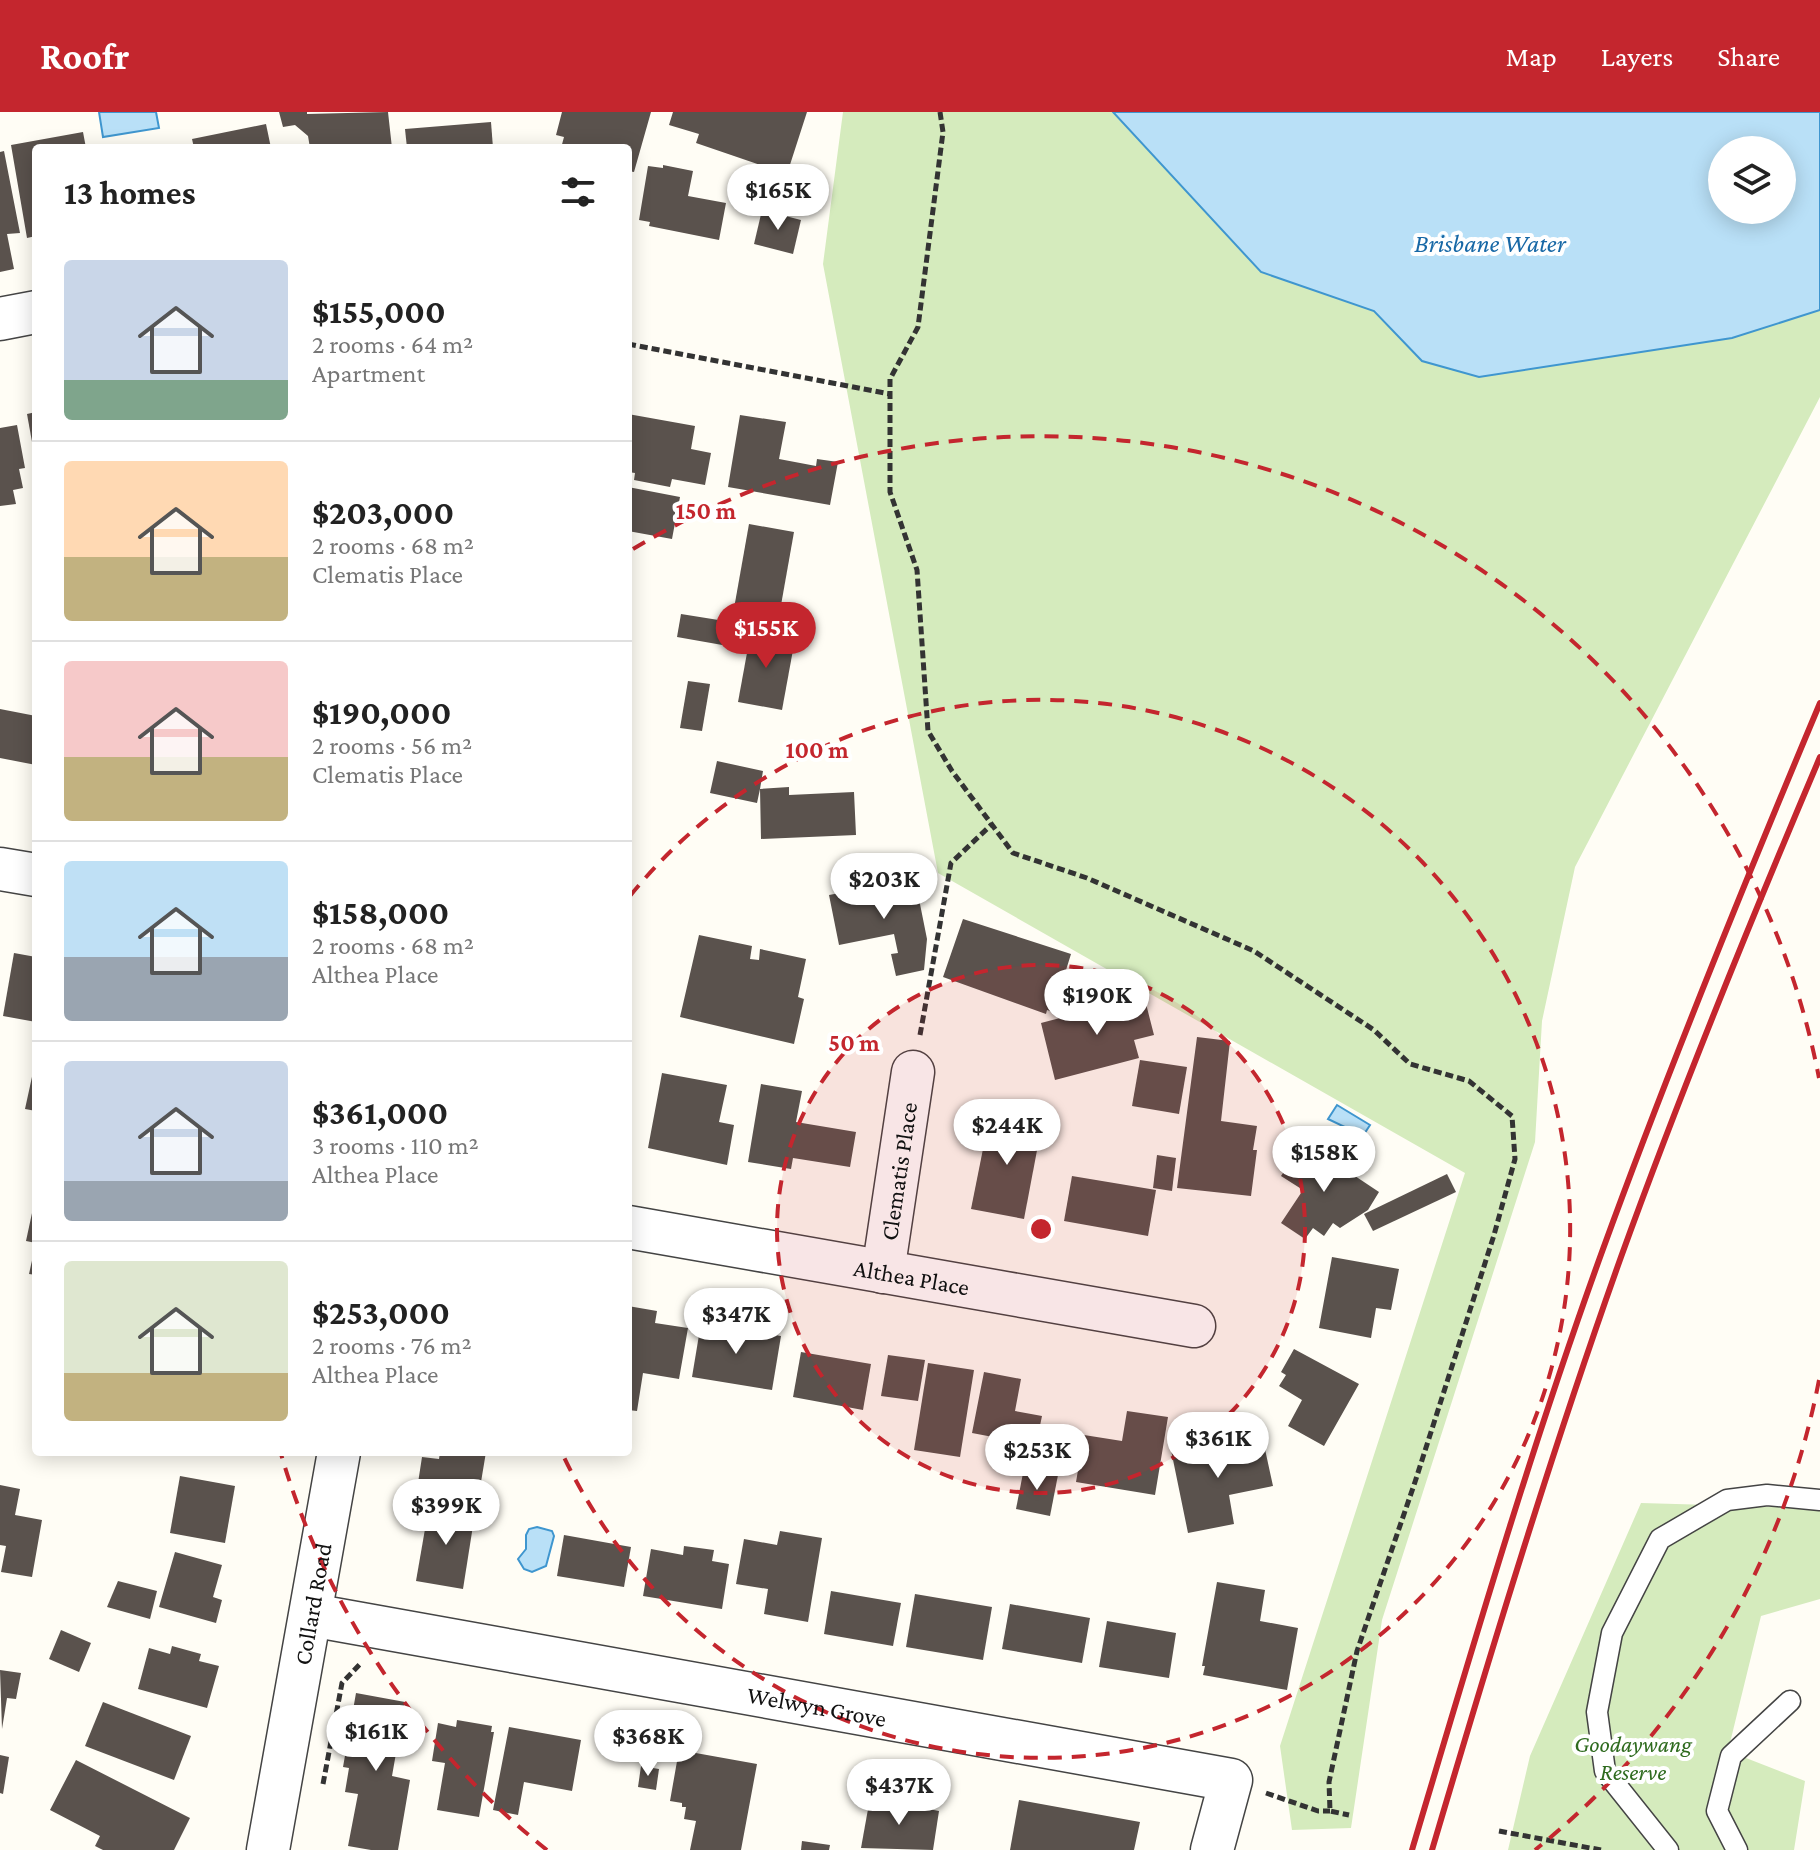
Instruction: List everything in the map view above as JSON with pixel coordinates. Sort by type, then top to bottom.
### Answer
[{"type":"street","points":[[0,319],[32,313]]},
{"type":"street","points":[[0,869],[32,874]]},
{"type":"street","name":"Clematis Place","points":[[883,1272],[913,1072]]},
{"type":"street","name":"Althea Place","points":[[632,1228],[1194,1326]]},
{"type":"street","name":"Collard Road","points":[[268,1850],[338,1456]]},
{"type":"street","name":"Welwyn Grove","points":[[311,1615],[1231,1780]]},
{"type":"street","points":[[1212,1850],[1231,1780]]},
{"type":"lane","points":[[1668,1850],[1605,1771],[1597,1712],[1612,1633],[1660,1539],[1727,1500],[1767,1495],[1820,1500]]},
{"type":"lane","points":[[1737,1850],[1717,1811],[1731,1756],[1790,1701]]},
{"type":"path","points":[[940,112],[943,132],[918,327],[890,379],[890,492],[917,570],[928,731],[952,771],[1013,853],[1087,878],[1254,951],[1374,1030],[1410,1064],[1469,1081],[1512,1116],[1515,1159],[1494,1235],[1357,1651],[1329,1782],[1330,1811]]},
{"type":"path","points":[[632,345],[890,394]]},
{"type":"path","points":[[913,1072],[951,863],[992,824]]},
{"type":"path","points":[[321,1789],[342,1683],[392,1630]]},
{"type":"path","points":[[1231,1780],[1318,1811],[1349,1815]]},
{"type":"path","points":[[1499,1831],[1601,1850]]},
{"type":"green space","points":[[843,112],[1113,112],[1261,272],[1374,311],[1422,361],[1479,377],[1732,338],[1820,310],[1820,397],[1575,867],[1542,1021],[1535,1142],[1382,1620],[1351,1828],[1292,1830],[1280,1746],[1465,1173],[938,873],[823,264]]},
{"type":"green space","name":"Goodaywang Reserve","points":[[1641,1503],[1820,1508],[1820,1599],[1761,1616],[1728,1751],[1805,1781],[1794,1850],[1508,1850],[1530,1756]]},
{"type":"water","points":[[99,112],[156,112],[159,128],[103,137]]},
{"type":"water","name":"Brisbane Water","points":[[1113,112],[1820,112],[1820,310],[1732,338],[1479,377],[1422,361],[1374,311],[1261,272]]},
{"type":"water","points":[[1337,1105],[1370,1125],[1359,1142],[1345,1127],[1328,1119]]},
{"type":"water","points":[[537,1527],[552,1531],[554,1536],[546,1566],[532,1572],[524,1569],[518,1559],[526,1549],[529,1529]]},
{"type":"building","points":[[279,112],[388,112],[392,144],[309,144],[308,136],[295,125],[283,127]]},
{"type":"building","points":[[562,112],[651,112],[634,172],[632,144],[562,144],[564,137],[556,135]]},
{"type":"building","points":[[673,112],[807,112],[787,174],[696,143],[699,134],[669,125]]},
{"type":"building","points":[[491,122],[493,144],[407,144],[405,129]]},
{"type":"building","points":[[266,124],[270,144],[193,144],[192,139]]},
{"type":"building","points":[[83,132],[85,144],[32,144],[32,237],[27,238],[11,145]]},
{"type":"building","points":[[4,151],[20,233],[7,234],[14,269],[0,272],[0,152]]},
{"type":"building","points":[[663,165],[693,171],[688,196],[726,203],[719,240],[649,226],[650,222],[639,220],[648,166],[663,168]]},
{"type":"building","points":[[762,210],[801,220],[793,254],[754,244]]},
{"type":"building","points":[[32,413],[32,442],[27,414]]},
{"type":"building","points":[[632,415],[695,426],[691,449],[711,453],[705,485],[672,479],[670,487],[634,480],[635,473],[632,473]]},
{"type":"building","points":[[740,415],[786,422],[779,459],[816,466],[817,459],[838,462],[830,505],[728,487]]},
{"type":"building","points":[[17,425],[25,468],[19,469],[23,488],[13,490],[16,504],[0,506],[0,428]]},
{"type":"building","points":[[632,488],[680,497],[672,539],[632,532]]},
{"type":"building","points":[[749,524],[794,532],[778,622],[733,614]]},
{"type":"building","points":[[681,614],[731,622],[728,646],[677,637]]},
{"type":"building","points":[[751,631],[795,639],[782,710],[738,702]]},
{"type":"building","points":[[688,681],[710,684],[702,731],[680,728]]},
{"type":"building","points":[[0,709],[32,715],[32,764],[0,758]]},
{"type":"building","points":[[717,761],[763,771],[757,803],[710,793]]},
{"type":"building","points":[[789,787],[789,795],[854,792],[856,835],[761,839],[760,789]]},
{"type":"building","points":[[915,879],[927,939],[924,970],[896,976],[891,954],[898,953],[894,934],[839,945],[829,895]]},
{"type":"building","points":[[963,919],[1071,954],[1053,1012],[1047,1010],[1046,1014],[943,977]]},
{"type":"building","points":[[699,935],[752,946],[750,959],[759,960],[760,949],[806,959],[798,997],[804,999],[794,1044],[680,1017]]},
{"type":"building","points":[[14,953],[32,956],[32,1021],[3,1016]]},
{"type":"building","points":[[1144,996],[1154,1035],[1134,1040],[1139,1058],[1055,1080],[1041,1023]]},
{"type":"building","points":[[1197,1037],[1230,1041],[1221,1121],[1257,1126],[1251,1196],[1177,1188]]},
{"type":"building","points":[[1140,1060],[1187,1067],[1179,1114],[1132,1106]]},
{"type":"building","points":[[662,1073],[727,1085],[719,1122],[734,1125],[727,1165],[648,1148]]},
{"type":"building","points":[[32,1077],[32,1110],[25,1109]]},
{"type":"building","points":[[761,1084],[802,1091],[796,1122],[856,1132],[850,1167],[793,1158],[791,1169],[748,1162]]},
{"type":"building","points":[[990,1114],[1042,1124],[1024,1219],[971,1209]]},
{"type":"building","points":[[1304,1142],[1379,1192],[1368,1210],[1340,1228],[1333,1223],[1324,1236],[1313,1228],[1305,1239],[1281,1223],[1303,1190],[1281,1176]]},
{"type":"building","points":[[1157,1155],[1176,1158],[1172,1191],[1153,1188]]},
{"type":"building","points":[[1447,1174],[1456,1192],[1373,1231],[1364,1214]]},
{"type":"building","points":[[1072,1176],[1156,1190],[1148,1236],[1064,1221]]},
{"type":"building","points":[[32,1213],[32,1242],[26,1241]]},
{"type":"building","points":[[1332,1257],[1399,1269],[1391,1310],[1376,1308],[1371,1338],[1319,1328]]},
{"type":"building","points":[[632,1307],[657,1311],[655,1323],[688,1328],[679,1379],[643,1373],[637,1411],[632,1410]]},
{"type":"building","points":[[701,1323],[781,1336],[772,1390],[692,1377]]},
{"type":"building","points":[[1294,1349],[1359,1384],[1324,1446],[1288,1426],[1302,1400],[1279,1386],[1286,1375],[1281,1372]]},
{"type":"building","points":[[801,1352],[871,1364],[863,1410],[793,1397]]},
{"type":"building","points":[[888,1355],[925,1360],[918,1401],[881,1396]]},
{"type":"building","points":[[928,1363],[974,1370],[960,1457],[914,1450]]},
{"type":"building","points":[[984,1372],[1021,1379],[1015,1411],[1042,1416],[1036,1445],[972,1433]]},
{"type":"building","points":[[1127,1411],[1168,1417],[1155,1495],[1076,1482],[1084,1435],[1122,1441]]},
{"type":"building","points":[[1263,1440],[1273,1486],[1229,1495],[1234,1524],[1188,1533],[1171,1450],[1216,1441],[1217,1449]]},
{"type":"building","points":[[439,1456],[485,1456],[477,1506],[416,1496],[422,1457],[439,1459]]},
{"type":"building","points":[[1024,1468],[1058,1475],[1050,1516],[1016,1509]]},
{"type":"building","points":[[180,1476],[235,1486],[225,1543],[170,1533]]},
{"type":"building","points":[[0,1485],[20,1489],[15,1515],[42,1520],[32,1577],[1,1572],[6,1546],[0,1545]]},
{"type":"building","points":[[429,1506],[475,1513],[463,1589],[416,1581]]},
{"type":"building","points":[[780,1531],[822,1538],[808,1622],[764,1614],[768,1589],[736,1584],[744,1539],[777,1545]]},
{"type":"building","points":[[564,1535],[631,1547],[624,1587],[557,1576]]},
{"type":"building","points":[[684,1546],[714,1550],[712,1561],[729,1564],[722,1609],[643,1596],[651,1549],[683,1555]]},
{"type":"building","points":[[175,1552],[222,1565],[213,1597],[222,1600],[216,1623],[159,1607]]},
{"type":"building","points":[[118,1581],[157,1591],[150,1619],[107,1607]]},
{"type":"building","points":[[1217,1582],[1265,1590],[1260,1621],[1298,1628],[1287,1690],[1203,1675]]},
{"type":"building","points":[[831,1591],[901,1603],[893,1646],[824,1634]]},
{"type":"building","points":[[915,1594],[992,1607],[983,1660],[906,1647]]},
{"type":"building","points":[[1010,1604],[1090,1618],[1082,1663],[1002,1649]]},
{"type":"building","points":[[1107,1621],[1176,1633],[1169,1678],[1099,1667]]},
{"type":"building","points":[[61,1630],[91,1643],[79,1672],[49,1659]]},
{"type":"building","points":[[172,1646],[201,1654],[199,1661],[219,1666],[207,1708],[138,1689],[149,1648],[170,1654]]},
{"type":"building","points":[[0,1670],[21,1673],[16,1699],[7,1698],[2,1729]]},
{"type":"building","points":[[356,1693],[405,1702],[392,1776],[410,1780],[398,1850],[348,1846],[358,1794],[345,1792],[349,1768],[343,1767]]},
{"type":"building","points":[[103,1702],[191,1736],[174,1780],[85,1746]]},
{"type":"building","points":[[457,1720],[492,1726],[491,1732],[494,1732],[479,1817],[437,1810],[445,1763],[432,1761],[438,1723],[456,1727]]},
{"type":"building","points":[[509,1727],[581,1740],[572,1791],[524,1782],[518,1815],[493,1810]]},
{"type":"building","points":[[679,1750],[757,1764],[741,1850],[690,1850],[696,1821],[684,1819],[686,1807],[682,1807],[682,1803],[670,1801]]},
{"type":"building","points":[[0,1755],[9,1757],[3,1794],[0,1793]]},
{"type":"building","points":[[76,1760],[190,1818],[174,1850],[103,1850],[95,1846],[100,1836],[50,1810]]},
{"type":"building","points":[[641,1766],[659,1769],[656,1790],[638,1787]]},
{"type":"building","points":[[870,1798],[939,1811],[933,1850],[861,1848]]},
{"type":"building","points":[[1019,1800],[1140,1822],[1134,1850],[1010,1850]]},
{"type":"building","points":[[802,1841],[830,1845],[829,1850],[801,1850]]},
{"type":"railway","points":[[1412,1850],[1527,1473],[1603,1249],[1708,975],[1820,703]]},
{"type":"railway","points":[[1432,1850],[1522,1552],[1621,1257],[1717,1006],[1820,757]]}]
